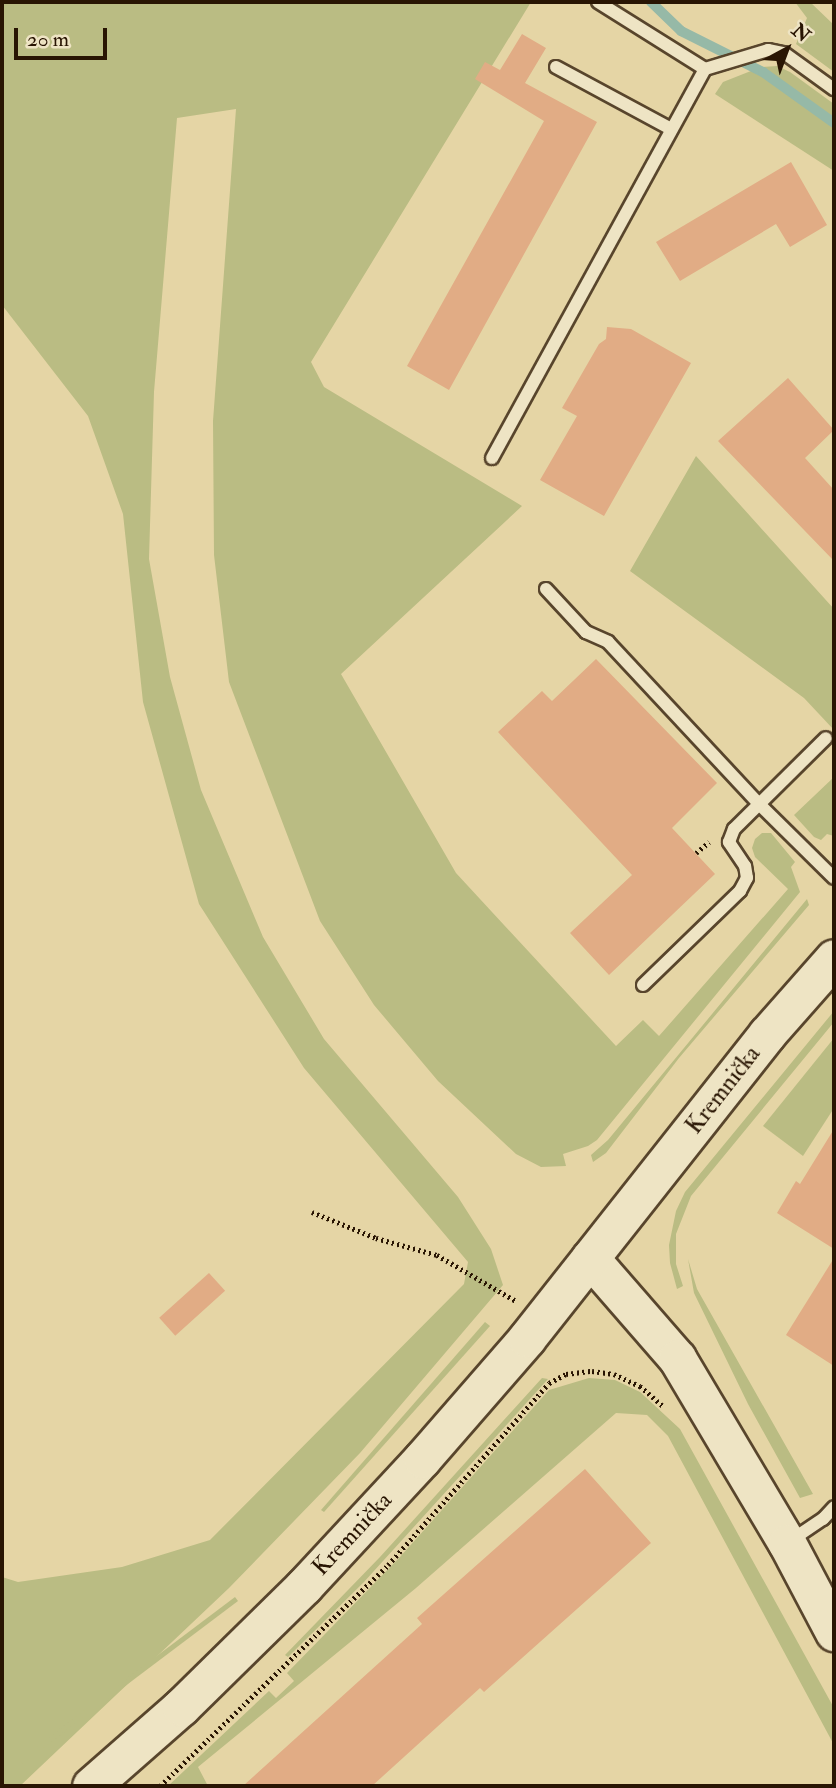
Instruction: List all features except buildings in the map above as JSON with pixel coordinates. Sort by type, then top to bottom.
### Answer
[{"type":"main road","name":"Kremnička","points":[[91,1786],[181,1707],[304,1586],[422,1459],[545,1315],[767,1034],[834,957]]},
{"type":"main road","points":[[590,1258],[677,1358],[787,1543],[834,1632]]},
{"type":"lane","points":[[598,2],[705,69]]},
{"type":"lane","points":[[492,458],[705,69],[768,50],[784,53],[834,89]]},
{"type":"lane","points":[[556,67],[671,128]]},
{"type":"lane","points":[[546,589],[586,632],[608,642],[759,804],[834,878]]},
{"type":"lane","points":[[643,985],[740,891],[747,878],[745,866],[729,842],[734,829],[826,738]]},
{"type":"lane","points":[[787,1543],[823,1519],[834,1507]]},
{"type":"path","points":[[312,1212],[376,1238],[437,1255],[502,1294],[545,1315]]},
{"type":"path","points":[[160,1786],[388,1565],[549,1383],[566,1374],[592,1371],[614,1374],[640,1386],[672,1413]]},
{"type":"green space","points":[[2,2],[531,2],[311,362],[324,387],[522,506],[341,674],[456,873],[616,1046],[643,1020],[659,1036],[788,889],[755,857],[752,848],[755,839],[762,833],[771,833],[795,862],[791,867],[800,892],[597,1140],[588,1146],[563,1154],[566,1166],[541,1167],[516,1154],[438,1081],[374,1005],[320,921],[229,682],[214,555],[213,421],[236,109],[177,118],[154,392],[149,559],[170,677],[201,790],[263,937],[324,1039],[458,1197],[491,1249],[503,1285],[360,1453],[229,1588],[20,1786],[2,1786],[2,1577],[18,1582],[122,1567],[210,1540],[464,1284],[468,1262],[304,1068],[199,904],[143,702],[123,514],[88,416],[2,305]]},
{"type":"green space","points":[[795,2],[810,2],[834,25],[834,72],[796,44],[807,18]]},
{"type":"green space","points":[[777,66],[790,72],[834,104],[834,171],[715,94],[723,82],[761,67]]},
{"type":"green space","points":[[696,456],[834,609],[834,730],[804,698],[630,571]]},
{"type":"green space","points":[[834,777],[834,836],[827,834],[821,840],[814,837],[794,815]]},
{"type":"green space","points":[[807,899],[809,905],[679,1058],[606,1153],[593,1162],[591,1155],[608,1140]]},
{"type":"green space","points":[[834,1011],[834,1022],[691,1196],[676,1234],[676,1264],[683,1286],[677,1289],[670,1263],[669,1245],[676,1211],[685,1192]]},
{"type":"green space","points":[[834,1038],[834,1108],[803,1156],[763,1126]]},
{"type":"green space","points":[[688,1259],[697,1289],[813,1494],[800,1498],[748,1404],[694,1293]]},
{"type":"green space","points":[[485,1322],[490,1326],[324,1512],[321,1510]]},
{"type":"green space","points":[[542,1378],[548,1379],[364,1582],[288,1657],[285,1655],[380,1557]]},
{"type":"green space","points":[[589,1378],[615,1380],[640,1392],[680,1429],[834,1708],[834,1745],[668,1436],[647,1415],[616,1413],[416,1588],[198,1767],[208,1786],[168,1786],[269,1691],[276,1698],[294,1681],[287,1673],[400,1557],[549,1390]]},
{"type":"green space","points":[[235,1597],[238,1601],[22,1763],[19,1759]]},
{"type":"waterway","points":[[651,2],[681,31],[763,72],[834,123]]}]
